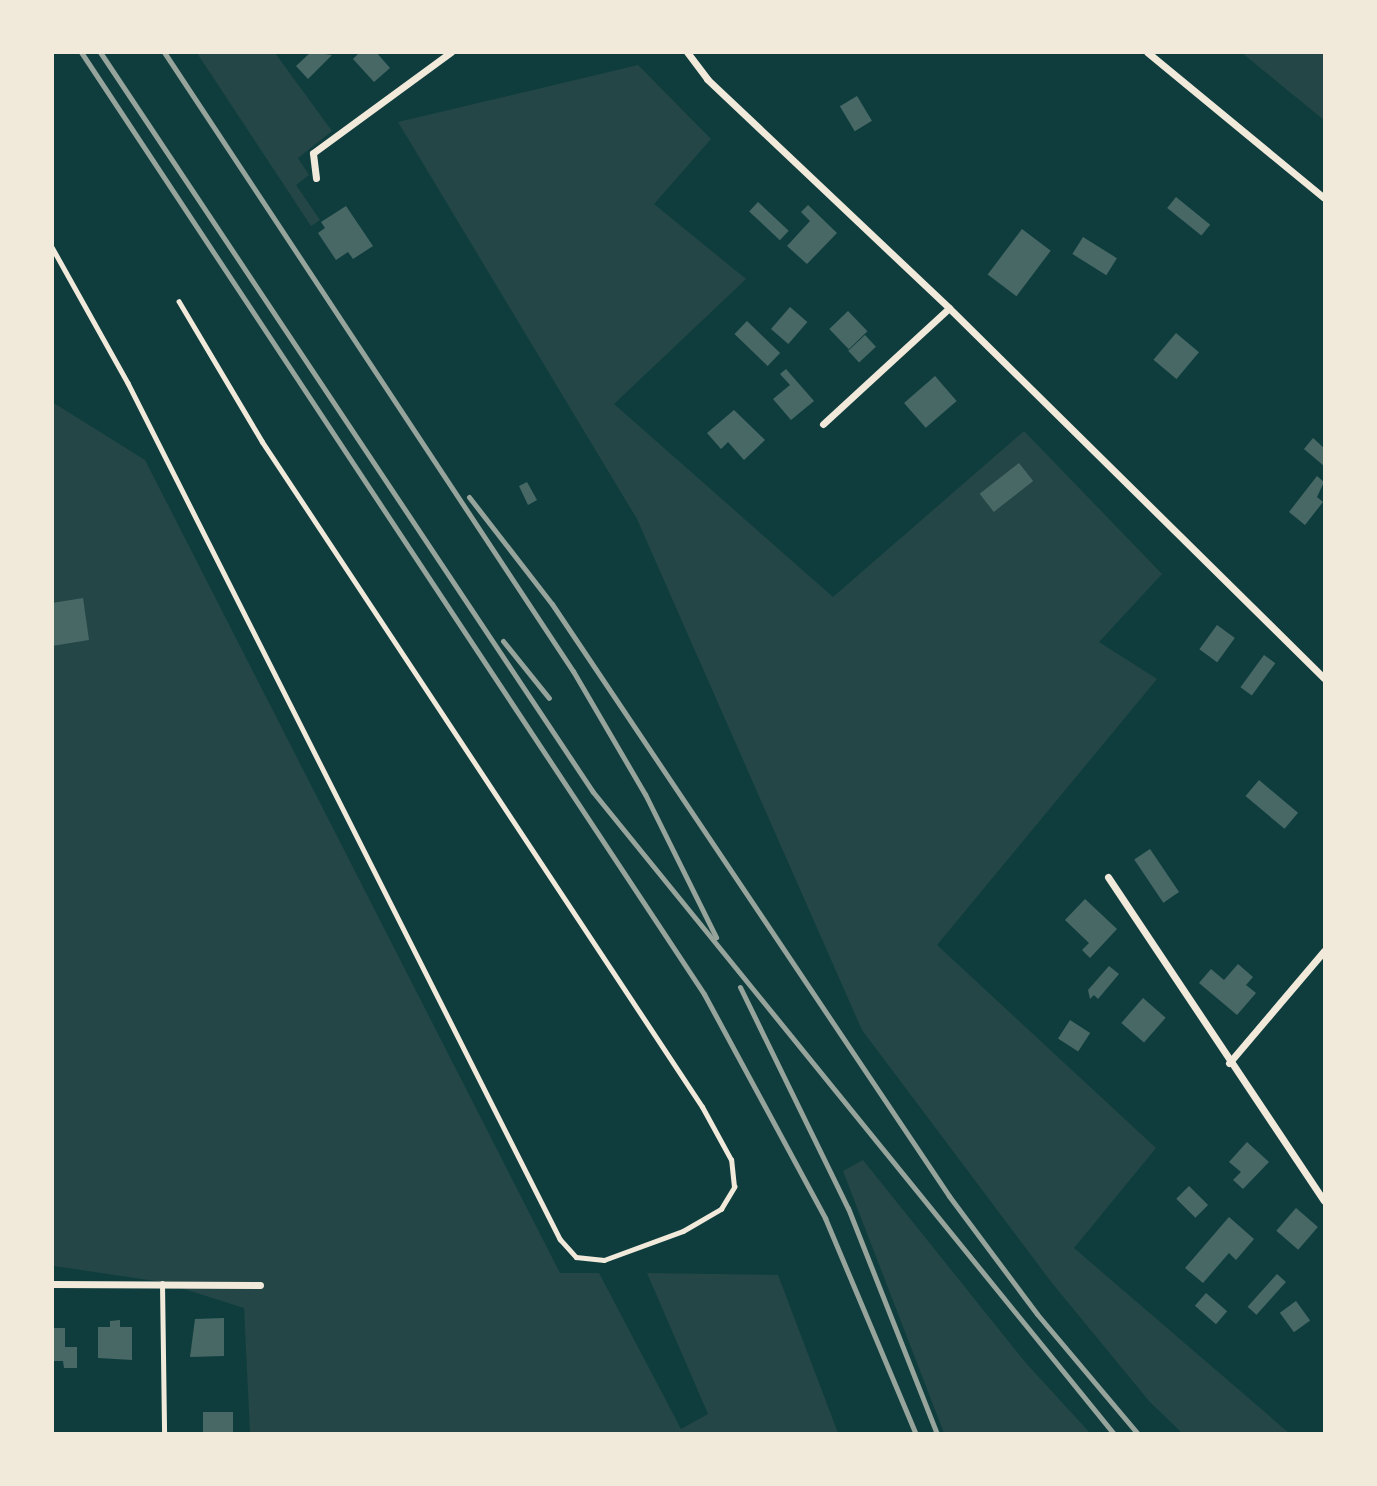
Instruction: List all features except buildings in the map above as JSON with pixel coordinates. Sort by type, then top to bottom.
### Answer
[{"type":"street","points":[[316,178],[313,152],[451,52]]},
{"type":"street","points":[[687,52],[707,79],[948,308],[1325,678]]},
{"type":"street","points":[[1147,52],[1325,198]]},
{"type":"street","points":[[823,424],[948,308]]},
{"type":"street","points":[[1108,877],[1229,1063],[1325,1201]]},
{"type":"street","points":[[1229,1063],[1325,951]]},
{"type":"street","points":[[52,1284],[260,1284]]},
{"type":"lane","points":[[162,1282],[164,1433]]},
{"type":"path","points":[[52,247],[128,383],[561,1239],[576,1257],[604,1260],[683,1231],[721,1209],[734,1187],[731,1160],[720,1139],[262,442],[178,302]]},
{"type":"shaded area","points":[[197,53],[275,53],[332,131],[298,158],[309,175],[296,185],[320,220],[311,226]]},
{"type":"shaded area","points":[[1242,53],[1324,53],[1324,120]]},
{"type":"shaded area","points":[[638,65],[711,139],[654,204],[746,279],[614,404],[833,597],[1024,431],[1162,574],[1099,642],[1157,679],[937,945],[1156,1148],[1074,1248],[1289,1433],[1182,1433],[1149,1401],[1052,1283],[862,1030],[637,519],[398,122]]},
{"type":"shaded area","points":[[52,402],[145,460],[560,1273],[599,1273],[681,1429],[708,1414],[647,1273],[778,1275],[838,1433],[250,1433],[244,1308],[162,1282],[54,1266]]},
{"type":"shaded area","points":[[863,1160],[1025,1362],[1090,1433],[944,1433],[843,1171]]},
{"type":"railway","points":[[81,52],[704,994],[825,1218],[916,1434]]},
{"type":"railway","points":[[100,52],[593,792],[1114,1434]]},
{"type":"railway","points":[[164,52],[573,671],[645,794],[716,937]]},
{"type":"railway","points":[[469,497],[552,604],[949,1196],[1037,1314],[1138,1434]]},
{"type":"railway","points":[[503,641],[549,698]]},
{"type":"railway","points":[[740,987],[848,1208],[937,1434]]}]
